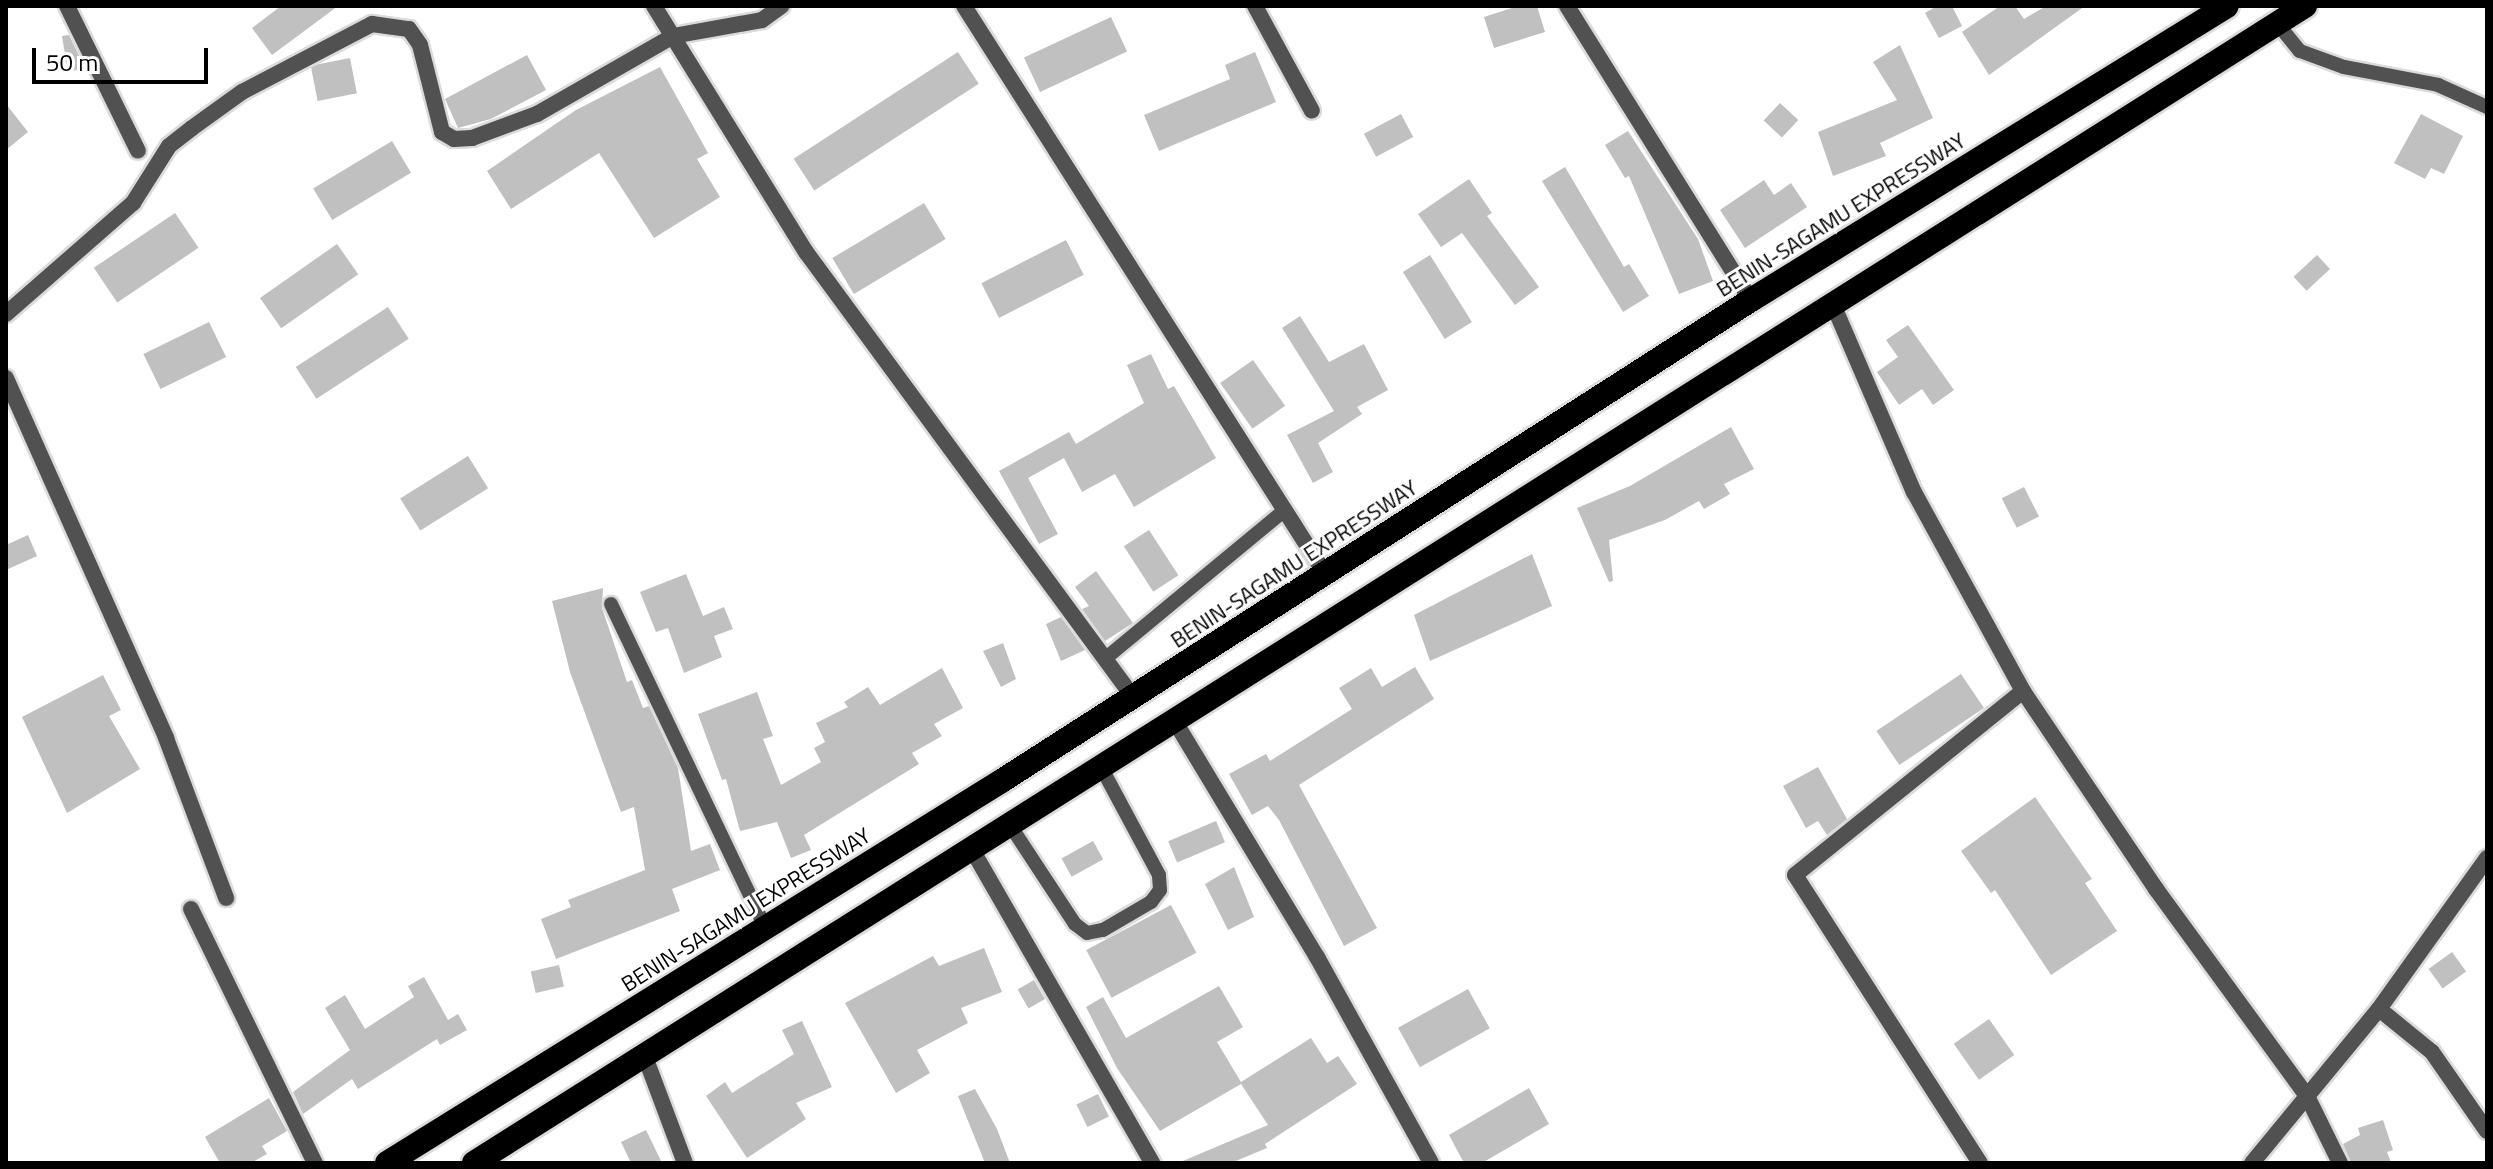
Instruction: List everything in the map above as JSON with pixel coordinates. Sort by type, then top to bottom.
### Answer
[{"type":"highway","name":"BENIN-SAGAMU EXPRESSWAY","points":[[387,1163],[766,929],[1326,575],[1751,300],[2227,6]]},
{"type":"highway","points":[[474,1163],[970,846],[2305,6]]},
{"type":"street","points":[[67,6],[138,151]]},
{"type":"street","points":[[381,6],[390,23]]},
{"type":"street","points":[[654,6],[806,252],[1133,697]]},
{"type":"street","points":[[6,314],[133,203],[169,146],[242,92],[372,24],[390,23],[409,29],[420,45],[436,118],[442,132],[454,139],[498,132],[537,114],[673,36],[762,20],[781,6]]},
{"type":"street","points":[[964,6],[1326,575]]},
{"type":"street","points":[[1255,6],[1312,111]]},
{"type":"street","points":[[1567,6],[1751,300]]},
{"type":"street","points":[[1832,302],[1914,492],[2023,691],[2156,889],[2307,1096],[2340,1163]]},
{"type":"street","points":[[6,378],[166,738],[226,898]]},
{"type":"street","points":[[1980,1163],[1795,875],[2023,691]]},
{"type":"street","points":[[1174,720],[1317,957],[1431,1163]]},
{"type":"street","points":[[970,846],[1152,1163]]},
{"type":"street","points":[[2252,1163],[2379,1009],[2487,858]]},
{"type":"street","points":[[191,909],[315,1163]]},
{"type":"street","points":[[2379,1009],[2432,1052],[2487,1131]]},
{"type":"street","points":[[644,1054],[685,1163]]},
{"type":"lane","points":[[2277,23],[2300,51],[2344,67],[2438,85],[2487,107]]},
{"type":"lane","points":[[1106,658],[1285,510]]},
{"type":"lane","points":[[611,604],[766,929]]},
{"type":"lane","points":[[1008,822],[1075,924],[1087,933],[1103,930],[1151,902],[1160,890],[1159,875],[1100,765]]},
{"type":"building","points":[[281,6],[338,6],[272,55],[252,28]]},
{"type":"building","points":[[1518,6],[1537,6],[1545,32],[1494,48],[1484,17]]},
{"type":"building","points":[[1937,6],[1952,6],[1962,26],[1939,38],[1925,13]]},
{"type":"building","points":[[2000,6],[2015,6],[2024,19],[2046,6],[2085,6],[1989,75],[1962,32]]},
{"type":"building","points":[[1111,17],[1127,51],[1040,92],[1024,58]]},
{"type":"building","points":[[69,35],[85,68],[68,72],[62,36]]},
{"type":"building","points":[[1900,45],[1933,118],[1880,143],[1886,156],[1833,176],[1818,132],[1897,100],[1873,62]]},
{"type":"building","points":[[958,52],[979,84],[814,191],[794,159]]},
{"type":"building","points":[[1255,52],[1276,102],[1159,151],[1144,115],[1230,79],[1225,65]]},
{"type":"building","points":[[527,55],[546,90],[491,119],[458,128],[445,99]]},
{"type":"building","points":[[350,58],[357,93],[318,101],[311,66]]},
{"type":"building","points":[[660,67],[708,153],[697,159],[720,197],[654,238],[599,153],[511,209],[487,171],[576,110]]},
{"type":"building","points":[[1780,103],[1798,120],[1782,138],[1764,121]]},
{"type":"building","points":[[6,104],[28,132],[6,150]]},
{"type":"building","points":[[1401,114],[1413,137],[1376,157],[1364,134]]},
{"type":"building","points":[[2421,114],[2463,136],[2444,174],[2431,168],[2425,179],[2394,163]]},
{"type":"building","points":[[1628,131],[1698,239],[1713,281],[1679,294],[1629,176],[1625,178],[1605,145]]},
{"type":"building","points":[[392,141],[411,173],[332,220],[313,188]]},
{"type":"building","points":[[1565,167],[1624,267],[1629,264],[1649,296],[1623,312],[1542,181]]},
{"type":"building","points":[[1469,179],[1492,213],[1487,216],[1539,287],[1515,305],[1462,233],[1441,247],[1418,214]]},
{"type":"building","points":[[1764,180],[1774,195],[1791,183],[1807,207],[1745,248],[1720,210]]},
{"type":"building","points":[[924,203],[946,239],[854,294],[832,258]]},
{"type":"building","points":[[175,213],[198,248],[117,303],[94,268]]},
{"type":"building","points":[[1066,240],[1084,275],[999,318],[981,283]]},
{"type":"building","points":[[337,244],[358,274],[281,328],[260,298]]},
{"type":"building","points":[[1430,255],[1472,322],[1445,339],[1403,272]]},
{"type":"building","points":[[2317,255],[2330,269],[2307,291],[2294,277]]},
{"type":"building","points":[[388,307],[409,339],[316,399],[296,367]]},
{"type":"building","points":[[1300,316],[1329,362],[1364,344],[1388,390],[1357,407],[1362,414],[1318,443],[1333,472],[1313,483],[1287,435],[1334,411],[1282,328]]},
{"type":"building","points":[[209,322],[226,357],[160,389],[143,354]]},
{"type":"building","points":[[1908,325],[1954,390],[1933,405],[1922,389],[1899,405],[1877,372],[1898,357],[1886,340]]},
{"type":"building","points":[[1151,354],[1168,389],[1174,386],[1216,458],[1134,507],[1115,474],[1082,492],[1064,458],[1028,478],[1058,534],[1039,544],[999,471],[1069,432],[1076,444],[1144,403],[1127,365]]},
{"type":"building","points":[[1253,360],[1285,406],[1252,429],[1220,383]]},
{"type":"building","points":[[1731,427],[1754,469],[1724,484],[1730,494],[1704,509],[1699,501],[1665,520],[1609,540],[1613,581],[1609,582],[1577,508],[1630,486]]},
{"type":"building","points":[[468,456],[488,488],[420,531],[400,498]]},
{"type":"building","points":[[2024,487],[2039,516],[2017,528],[2002,498]]},
{"type":"building","points":[[1149,530],[1178,575],[1153,592],[1124,546]]},
{"type":"building","points":[[28,535],[37,556],[6,570],[6,545]]},
{"type":"building","points":[[1532,554],[1552,606],[1430,661],[1414,615]]},
{"type":"building","points":[[1096,571],[1133,623],[1105,641],[1082,609],[1089,606],[1075,587]]},
{"type":"building","points":[[686,574],[703,616],[724,607],[733,629],[714,636],[722,657],[684,673],[668,628],[656,632],[640,592]]},
{"type":"building","points":[[603,588],[602,608],[627,682],[632,680],[643,708],[649,706],[678,768],[691,851],[710,844],[720,870],[672,889],[680,911],[556,959],[541,919],[571,907],[568,900],[645,870],[634,807],[621,812],[570,672],[552,601]]},
{"type":"building","points":[[1061,617],[1085,650],[1061,661],[1046,624]]},
{"type":"building","points":[[1003,643],[1016,679],[1001,687],[983,651]]},
{"type":"building","points":[[1415,667],[1434,699],[1299,785],[1377,928],[1344,946],[1279,820],[1268,806],[1252,815],[1229,774],[1266,754],[1270,761],[1352,709],[1339,688],[1371,668],[1382,687]]},
{"type":"building","points":[[942,668],[963,708],[934,724],[942,736],[912,753],[919,764],[804,835],[811,850],[791,858],[777,822],[740,831],[726,779],[722,780],[698,714],[757,692],[773,736],[763,739],[781,785],[821,762],[814,748],[825,742],[816,723],[848,707],[844,702],[868,687],[880,705]]},
{"type":"building","points":[[1961,674],[1984,708],[1899,765],[1876,731]]},
{"type":"building","points":[[103,675],[121,710],[109,716],[140,769],[67,813],[22,717]]},
{"type":"building","points":[[1818,767],[1847,819],[1827,835],[1818,821],[1806,828],[1783,786]]},
{"type":"building","points":[[2035,797],[2092,879],[2085,883],[2117,931],[2051,975],[1995,890],[1991,893],[1961,851]]},
{"type":"building","points":[[1216,821],[1225,842],[1177,862],[1168,841]]},
{"type":"building","points":[[1093,841],[1103,859],[1072,877],[1062,858]]},
{"type":"building","points":[[1234,867],[1254,917],[1228,930],[1205,884]]},
{"type":"building","points":[[1171,905],[1196,953],[1112,998],[1086,950]]},
{"type":"building","points":[[984,948],[1002,992],[961,1008],[968,1023],[917,1050],[930,1073],[896,1093],[845,1003],[933,956],[939,966]]},
{"type":"building","points":[[2452,952],[2466,971],[2443,988],[2429,969]]},
{"type":"building","points":[[559,965],[564,986],[536,993],[531,972]]},
{"type":"building","points":[[424,977],[448,1020],[458,1014],[467,1030],[440,1045],[437,1039],[358,1089],[352,1079],[303,1114],[293,1092],[350,1050],[325,1008],[345,995],[365,1029],[414,997],[408,986]]},
{"type":"building","points":[[1034,980],[1045,999],[1029,1009],[1018,990]]},
{"type":"building","points":[[1219,986],[1243,1027],[1217,1042],[1241,1082],[1311,1038],[1327,1063],[1338,1056],[1357,1084],[1265,1144],[1267,1148],[1231,1163],[1178,1163],[1268,1125],[1241,1084],[1160,1131],[1117,1068],[1086,1007],[1103,997],[1126,1038]]},
{"type":"building","points":[[1468,989],[1490,1028],[1420,1067],[1398,1028]]},
{"type":"building","points":[[1989,1019],[2014,1055],[1979,1080],[1954,1044]]},
{"type":"building","points":[[802,1021],[832,1087],[796,1103],[806,1119],[747,1158],[706,1096],[725,1082],[732,1093],[794,1054],[782,1030]]},
{"type":"building","points":[[1529,1088],[1549,1124],[1482,1163],[1464,1163],[1449,1135]]},
{"type":"building","points":[[975,1089],[997,1129],[1010,1163],[985,1163],[958,1096]]},
{"type":"building","points":[[1098,1094],[1109,1116],[1087,1127],[1076,1105]]},
{"type":"building","points":[[269,1098],[287,1131],[262,1146],[267,1154],[251,1163],[220,1163],[205,1137]]},
{"type":"building","points":[[2383,1120],[2393,1150],[2387,1152],[2391,1163],[2351,1163],[2343,1144],[2360,1135],[2358,1128]]},
{"type":"building","points":[[646,1130],[662,1163],[631,1163],[621,1142]]}]
